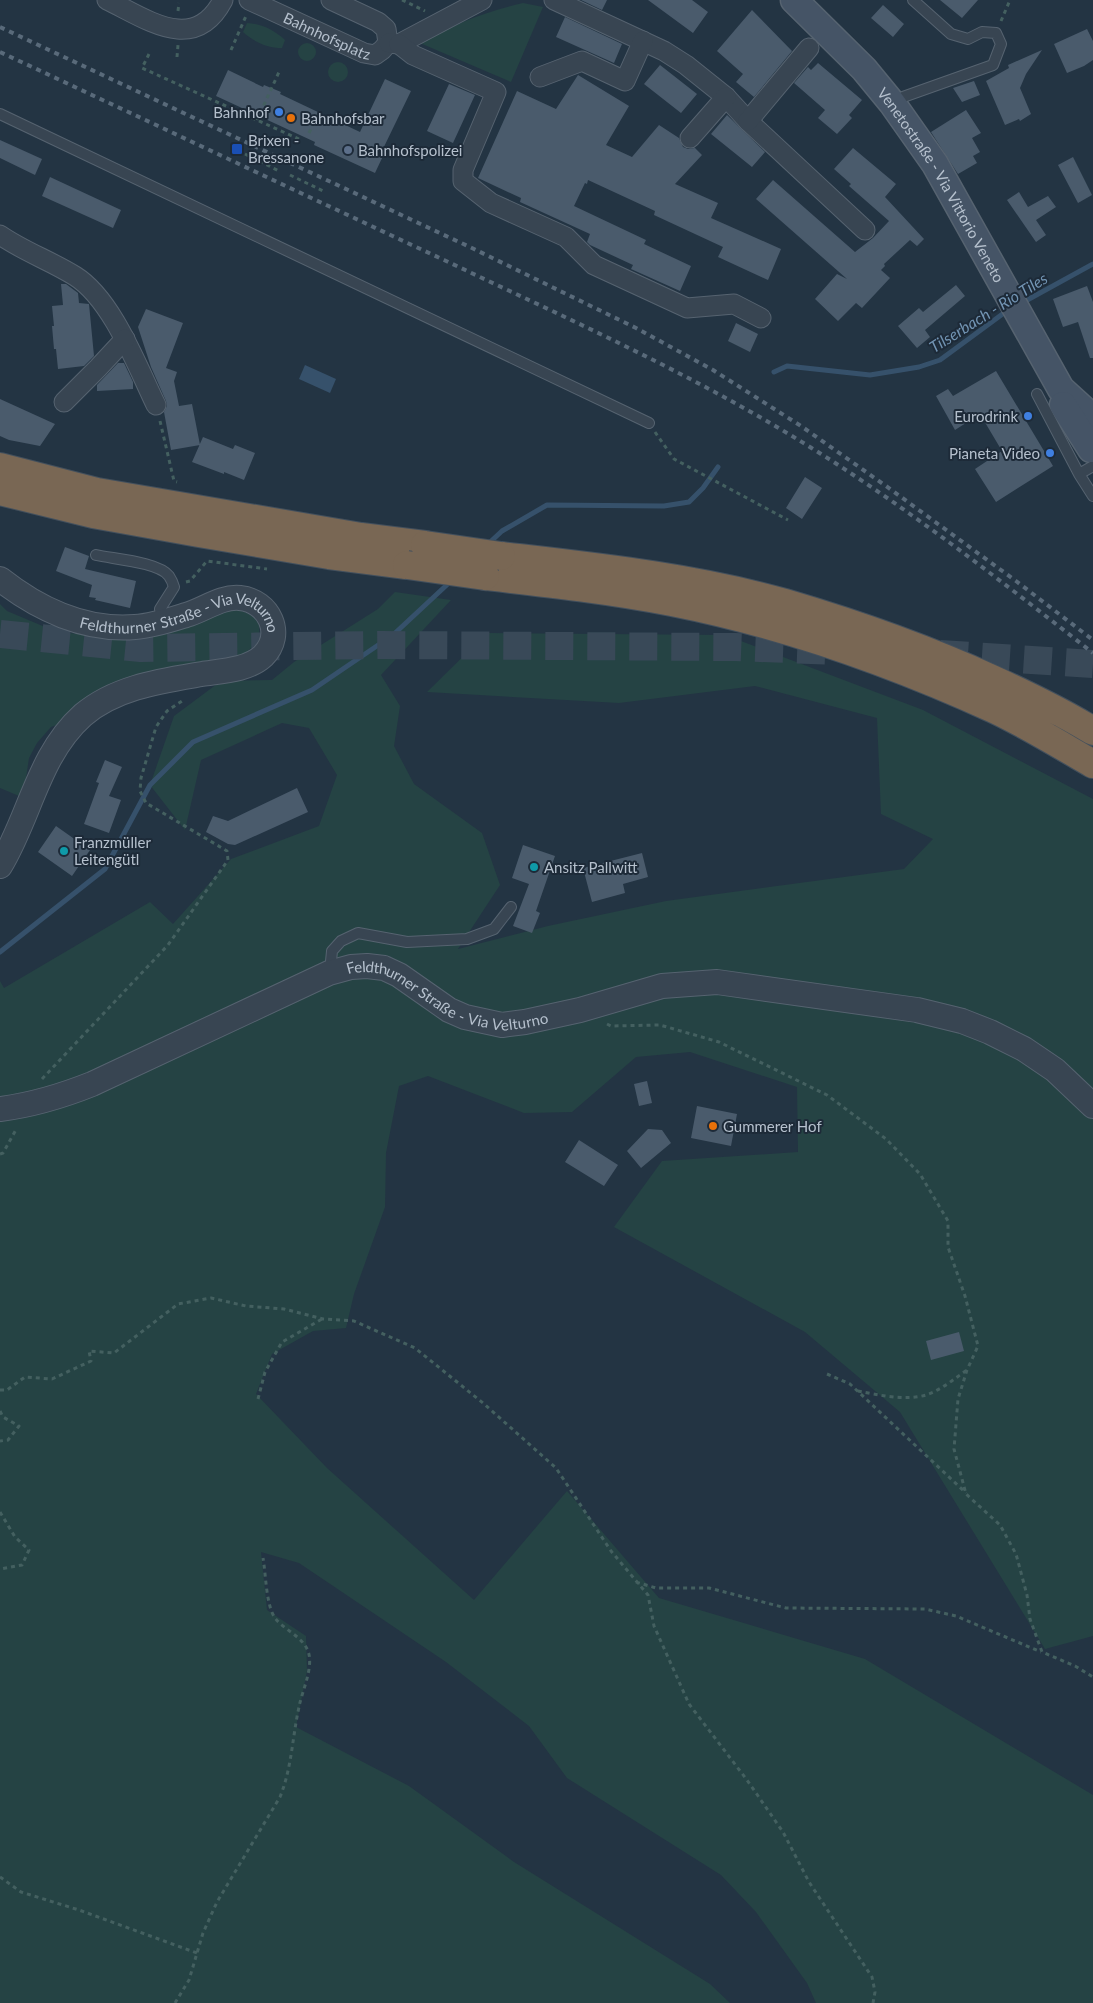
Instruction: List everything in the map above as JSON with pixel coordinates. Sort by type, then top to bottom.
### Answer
[{"type":"highway","points":[[0,466],[97,492],[353,535],[425,545],[493,566],[590,588],[671,602],[791,632],[841,648],[939,685],[996,710],[1093,764]]},
{"type":"highway","points":[[0,491],[93,514],[329,554],[407,565],[600,567],[660,576],[784,603],[895,639],[956,662],[1066,714],[1093,731]]},
{"type":"main road","name":"Venetostraße - Via Vittorio Veneto","points":[[794,0],[858,63],[892,103],[935,164],[1026,327],[1049,391],[1063,406],[1090,460]]},
{"type":"main road","name":"Venetostraße - Via Vittorio Veneto","points":[[1049,391],[1093,418]]},
{"type":"street","points":[[107,0],[158,25],[178,30],[202,25],[211,18],[223,0]]},
{"type":"street","name":"Bahnhofsplatz","points":[[248,7],[364,53],[375,55],[393,44],[386,29],[378,22],[331,0]]},
{"type":"street","points":[[393,44],[482,0]]},
{"type":"street","points":[[554,0],[664,51],[686,65],[726,97],[748,121],[865,230]]},
{"type":"street","points":[[540,77],[582,61],[624,81],[643,41]]},
{"type":"street","points":[[393,44],[413,55],[496,92],[463,170],[464,181],[491,203],[566,237],[594,265],[687,308],[734,304],[761,318]]},
{"type":"street","points":[[748,121],[809,48]]},
{"type":"street","points":[[690,138],[726,97]]},
{"type":"street","points":[[0,235],[76,277],[97,296],[125,339],[156,405]]},
{"type":"street","points":[[64,402],[125,339]]},
{"type":"street","name":"Feldthurner Straße - Via Velturno","points":[[0,579],[36,604],[56,614],[86,623],[112,627],[136,627],[162,622],[189,614],[220,601],[238,598],[258,604],[267,612],[274,628],[273,639],[263,656],[253,663],[240,668],[132,688],[112,696],[82,716],[69,729],[51,753],[16,835],[0,866]]},
{"type":"street","name":"Feldthurner Straße - Via Velturno","points":[[0,1109],[24,1106],[61,1096],[92,1084],[329,973],[359,966],[384,968],[399,975],[450,1010],[482,1022],[502,1025],[526,1022],[580,1010],[662,986],[717,982],[917,1010],[962,1021],[1024,1048],[1055,1070],[1093,1106]]},
{"type":"lane","points":[[892,103],[903,97],[992,65],[1001,44],[996,33],[982,32],[968,39],[951,34],[913,0]]},
{"type":"lane","points":[[0,114],[649,423]]},
{"type":"lane","points":[[1090,460],[1093,496]]},
{"type":"lane","points":[[96,555],[150,566],[162,570],[169,575],[174,587],[160,609],[162,622]]},
{"type":"lane","points":[[329,973],[332,952],[341,941],[358,933],[407,942],[467,939],[494,929],[510,907]]},
{"type":"path","points":[[996,33],[1010,0]]},
{"type":"path","points":[[231,50],[248,7]]},
{"type":"path","points":[[149,54],[142,68],[301,140]]},
{"type":"path","points":[[257,120],[279,72]]},
{"type":"path","points":[[309,133],[318,114]]},
{"type":"path","points":[[245,154],[279,171]]},
{"type":"path","points":[[290,175],[323,191]]},
{"type":"path","points":[[156,405],[174,480]]},
{"type":"path","points":[[649,423],[674,459],[788,520]]},
{"type":"path","points":[[190,581],[207,561]]},
{"type":"path","points":[[0,1154],[3,1153],[20,1120],[32,1089],[168,944],[228,860],[227,851],[146,802],[140,791],[141,778],[156,727],[167,711],[200,688],[207,673]]},
{"type":"path","points":[[580,1010],[611,1026],[660,1025],[719,1042],[826,1095],[886,1139],[920,1174],[948,1221],[948,1247],[965,1296],[978,1346],[967,1370],[958,1399],[954,1449],[966,1494]]},
{"type":"path","points":[[0,1390],[7,1390],[25,1377],[52,1379],[90,1361],[89,1351],[114,1353],[178,1304],[211,1298],[246,1306],[284,1309],[323,1319],[354,1321],[415,1348],[556,1468],[611,1551],[648,1595],[654,1626],[689,1704],[747,1780],[783,1832],[809,1882],[872,1977],[875,1992],[873,2003]]},
{"type":"path","points":[[258,1399],[265,1372],[282,1342],[323,1319]]},
{"type":"path","points":[[857,1391],[906,1397],[925,1395],[944,1386],[967,1370]]},
{"type":"path","points":[[827,1374],[840,1378],[857,1391],[1000,1526],[1016,1554],[1027,1595],[1030,1619],[1042,1652]]},
{"type":"path","points":[[0,1411],[3,1418],[19,1426],[8,1440],[0,1441]]},
{"type":"path","points":[[0,1512],[15,1537],[28,1550],[22,1565],[0,1569]]},
{"type":"path","points":[[175,2003],[189,1980],[203,1933],[217,1902],[280,1798],[287,1780],[292,1757],[298,1710],[309,1666],[308,1652],[302,1642],[276,1619],[271,1610],[263,1558]]},
{"type":"path","points":[[636,1582],[656,1588],[709,1588],[786,1608],[925,1609],[956,1616],[1075,1666],[1093,1677]]},
{"type":"path","points":[[0,1877],[21,1892],[79,1910],[197,1953]]},
{"type":"green space","points":[[523,3],[543,7],[511,82],[420,43],[470,19]]},
{"type":"green space","points":[[247,23],[263,26],[277,33],[285,40],[282,48],[266,46],[252,39],[243,32]]},
{"type":"green space","points":[[307,43],[313,46],[316,52],[313,58],[307,61],[301,58],[298,52],[301,46]]},
{"type":"green space","points":[[338,62],[345,65],[348,72],[345,79],[338,82],[331,79],[328,72],[331,65]]},
{"type":"green space","points":[[395,592],[451,600],[381,675],[400,706],[394,746],[414,784],[482,833],[500,885],[458,949],[548,926],[666,901],[904,869],[933,839],[881,814],[877,718],[755,686],[619,703],[427,692],[487,633],[725,635],[923,710],[1093,799],[1093,1636],[1045,1649],[900,1412],[805,1332],[614,1227],[662,1161],[798,1152],[797,1087],[690,1052],[636,1057],[572,1112],[524,1113],[428,1076],[399,1086],[386,1153],[385,1207],[354,1294],[346,1328],[313,1331],[272,1354],[256,1394],[327,1468],[474,1600],[567,1491],[659,1598],[865,1659],[1093,1795],[1093,2003],[816,2003],[807,1983],[756,1912],[721,1875],[567,1778],[529,1726],[446,1662],[299,1563],[261,1552],[267,1610],[306,1636],[307,1671],[296,1727],[409,1786],[514,1862],[710,1984],[730,2003],[0,2003],[0,981],[4,988],[150,902],[173,924],[231,859],[319,826],[337,775],[309,728],[282,723],[201,760],[185,830],[150,785],[174,716],[221,681],[272,680],[294,662],[378,609]]},
{"type":"green space","points":[[0,604],[7,611],[57,632],[102,636],[228,609],[242,611],[254,617],[258,622],[259,635],[251,648],[237,658],[51,727],[37,743],[29,758],[26,778],[19,796],[0,788]]},
{"type":"water","points":[[305,365],[336,379],[330,393],[299,379]]},
{"type":"building","points":[[581,0],[607,0],[602,10]]},
{"type":"building","points":[[648,0],[692,0],[708,12],[693,33]]},
{"type":"building","points":[[940,0],[978,0],[962,18]]},
{"type":"building","points":[[883,5],[904,24],[893,37],[871,18]]},
{"type":"building","points":[[752,10],[792,51],[754,97],[736,82],[743,74],[717,51]]},
{"type":"building","points":[[565,17],[622,44],[614,63],[556,37]]},
{"type":"building","points":[[1087,29],[1093,41],[1093,60],[1067,73],[1054,44]]},
{"type":"building","points":[[1042,50],[1026,74],[1020,88],[1031,114],[1020,121],[1019,119],[1005,125],[986,81],[1009,68],[1008,65]]},
{"type":"building","points":[[818,63],[862,100],[849,115],[852,118],[837,134],[818,118],[825,110],[794,83],[808,67],[811,70]]},
{"type":"building","points":[[660,65],[697,94],[681,113],[644,84]]},
{"type":"building","points":[[228,70],[263,87],[264,85],[281,92],[280,94],[360,132],[385,79],[411,91],[380,155],[383,156],[375,173],[314,145],[315,142],[216,96]]},
{"type":"building","points":[[578,75],[629,106],[606,145],[632,157],[659,125],[679,138],[683,147],[688,149],[695,148],[702,155],[675,184],[718,203],[711,218],[781,249],[768,280],[718,257],[723,247],[654,215],[655,211],[588,180],[574,206],[646,240],[644,244],[691,266],[680,291],[631,269],[633,265],[590,245],[587,242],[590,234],[520,202],[521,198],[478,178],[517,91],[556,109]]},
{"type":"building","points":[[974,81],[980,95],[962,102],[953,88]]},
{"type":"building","points":[[449,84],[475,95],[453,143],[427,131]]},
{"type":"building","points":[[966,110],[981,133],[972,138],[980,152],[973,156],[977,163],[958,174],[931,132]]},
{"type":"building","points":[[727,115],[765,152],[752,167],[711,134]]},
{"type":"building","points":[[0,140],[42,159],[35,175],[0,158]]},
{"type":"building","points":[[853,148],[896,184],[885,197],[924,239],[917,246],[910,240],[884,264],[885,266],[881,270],[890,278],[862,308],[856,303],[838,321],[815,299],[837,274],[847,279],[756,199],[773,180],[855,252],[873,238],[889,221],[849,186],[851,184],[834,169]]},
{"type":"building","points":[[1073,157],[1092,195],[1078,203],[1058,165]]},
{"type":"building","points":[[50,177],[121,210],[113,228],[42,196]]},
{"type":"building","points":[[1019,192],[1028,207],[1048,196],[1056,207],[1036,220],[1046,235],[1036,242],[1007,200]]},
{"type":"building","points":[[61,284],[66,284],[78,293],[79,303],[89,304],[94,356],[84,366],[58,369],[56,349],[54,349],[52,306],[63,305]]},
{"type":"building","points":[[956,285],[965,296],[925,330],[930,337],[917,348],[898,326],[919,308],[923,312]]},
{"type":"building","points":[[1087,286],[1093,302],[1093,358],[1090,358],[1078,322],[1063,327],[1053,299]]},
{"type":"building","points":[[146,309],[183,323],[166,368],[177,372],[174,381],[179,406],[192,404],[200,445],[171,450],[164,412],[167,406],[166,401],[151,367],[138,327]]},
{"type":"building","points":[[736,323],[758,334],[750,352],[728,341]]},
{"type":"building","points":[[118,363],[124,363],[133,382],[133,389],[97,391],[97,385]]},
{"type":"building","points":[[996,371],[1053,466],[996,502],[975,469],[1002,451],[980,414],[955,430],[936,396],[948,389],[953,396]]},
{"type":"building","points":[[0,399],[55,424],[40,446],[9,440],[0,436]]},
{"type":"building","points":[[203,437],[233,449],[235,445],[255,453],[244,480],[192,462]]},
{"type":"building","points":[[805,477],[822,488],[802,519],[786,508]]},
{"type":"building","points":[[65,547],[89,556],[85,569],[136,581],[130,608],[89,597],[92,585],[56,571]]},
{"type":"building","points":[[105,760],[122,767],[109,796],[121,800],[109,833],[84,824],[99,783],[96,782]]},
{"type":"building","points":[[297,788],[308,812],[235,845],[228,844],[206,832],[213,816],[228,821]]},
{"type":"building","name":"Franzmüller Leitengütl","points":[[56,826],[90,850],[72,876],[38,852]]},
{"type":"building","points":[[523,845],[555,856],[536,911],[540,913],[532,933],[513,926],[529,884],[512,878]]},
{"type":"building","points":[[642,853],[648,877],[623,884],[625,893],[592,902],[583,868]]},
{"type":"building","points":[[647,1081],[652,1103],[639,1106],[634,1084]]},
{"type":"building","points":[[697,1106],[737,1114],[731,1146],[691,1138]]},
{"type":"building","points":[[648,1129],[662,1130],[671,1143],[641,1168],[627,1151]]},
{"type":"building","points":[[579,1140],[618,1165],[604,1186],[565,1162]]},
{"type":"building","points":[[959,1332],[964,1351],[931,1360],[926,1341]]},
{"type":"waterway","name":"Tilserbach - Rio Tiles","points":[[1020,304],[1093,264]]},
{"type":"waterway","name":"Tilserbach - Rio Tiles","points":[[774,372],[787,366],[870,375],[919,367],[940,360],[1008,310]]},
{"type":"waterway","name":"Tilserbach - Rio Tiles","points":[[487,545],[502,531],[547,505],[664,506],[689,502],[703,488],[718,467]]},
{"type":"waterway","points":[[0,952],[105,869],[150,785],[193,742],[312,690],[393,635],[451,581]]},
{"type":"tunnel","points":[[0,634],[141,648],[382,645],[735,647],[839,651]]},
{"type":"tunnel","points":[[940,654],[1093,664]]},
{"type":"railway","points":[[0,27],[474,249],[636,328],[713,370],[801,426],[886,486],[1093,640]]},
{"type":"railway","points":[[0,52],[577,323],[750,411],[870,486],[983,568],[1093,653]]},
{"type":"place","name":"Bahnhof","points":[[279,112]]},
{"type":"place","name":"Bahnhofsbar","points":[[291,118]]},
{"type":"place","name":"Brixen - Bressanone","points":[[237,149]]},
{"type":"place","name":"Bahnhofspolizei","points":[[348,150]]},
{"type":"place","name":"Eurodrink","points":[[1028,416]]},
{"type":"place","name":"Pianeta Video","points":[[1050,453]]},
{"type":"place","name":"Franzmüller Leitengütl","points":[[64,851]]},
{"type":"place","name":"Ansitz Pallwitt","points":[[534,867]]},
{"type":"place","name":"Gummerer Hof","points":[[713,1126]]}]
